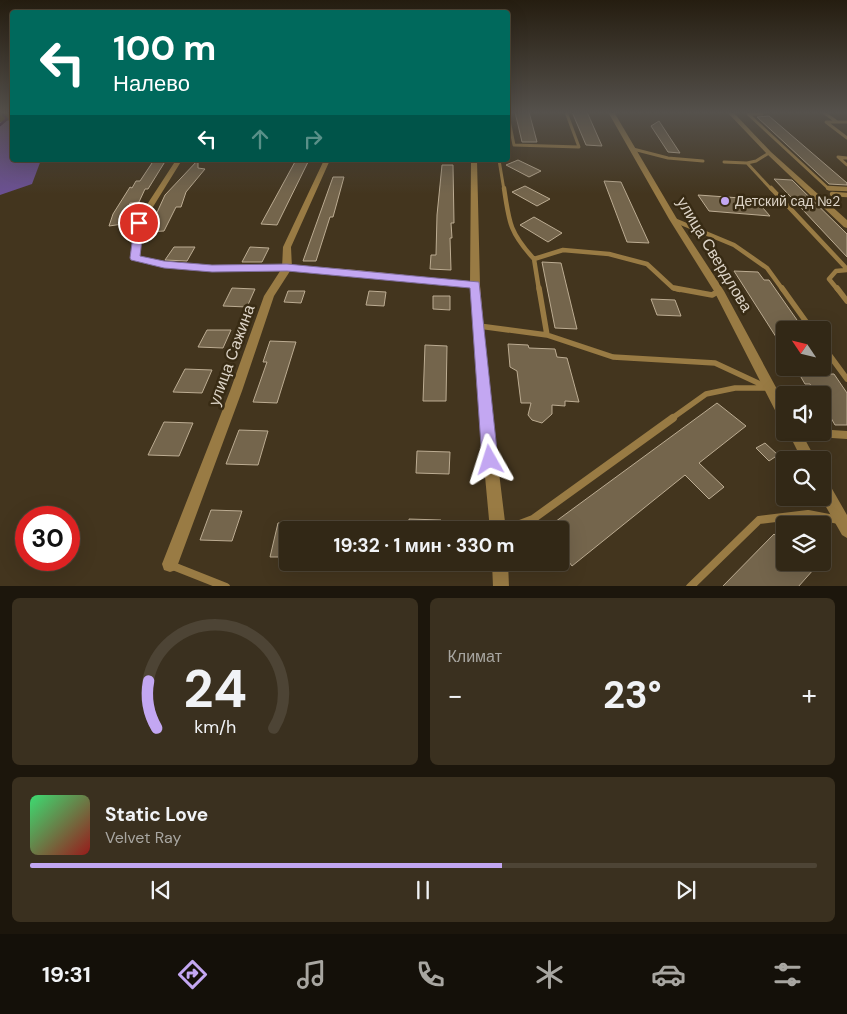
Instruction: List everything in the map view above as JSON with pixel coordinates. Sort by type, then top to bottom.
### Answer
[{"type":"street","name":"улица Свердлова","points":[[627,139],[673,219],[719,291],[776,400]]},
{"type":"street","points":[[756,139],[847,225]]},
{"type":"street","points":[[135,258],[139,223],[178,162]]},
{"type":"street","name":"улица Сажина","points":[[170,564],[236,391],[269,296],[287,268],[287,247],[326,162]]},
{"type":"street","points":[[474,162],[475,285],[497,521]]},
{"type":"street","points":[[831,501],[845,525]]},
{"type":"street","points":[[500,571],[501,586]]},
{"type":"lane","points":[[513,139],[514,146],[579,147],[576,139]]},
{"type":"lane","points":[[775,139],[829,189],[847,189]]},
{"type":"lane","points":[[633,149],[668,158],[703,160]]},
{"type":"lane","points":[[724,162],[747,163],[756,161],[769,153]]},
{"type":"lane","points":[[847,158],[838,157],[847,165]]},
{"type":"lane","points":[[499,162],[510,227],[519,243],[534,259],[547,335]]},
{"type":"lane","points":[[747,163],[847,270]]},
{"type":"lane","points":[[832,194],[847,195]]},
{"type":"lane","points":[[673,219],[734,245],[767,268],[805,321]]},
{"type":"lane","points":[[534,259],[563,250],[609,254],[647,264],[674,288],[712,295],[719,291]]},
{"type":"lane","points":[[135,258],[164,265],[212,269],[287,268],[475,285]]},
{"type":"lane","points":[[847,270],[836,270],[829,279],[847,301]]},
{"type":"lane","points":[[478,326],[547,335],[613,357],[715,363],[769,388]]},
{"type":"lane","points":[[831,357],[847,379]]},
{"type":"lane","points":[[528,521],[706,394],[735,388],[769,388]]},
{"type":"lane","points":[[831,434],[847,435]]},
{"type":"lane","points":[[690,586],[759,520],[808,514],[845,525]]},
{"type":"lane","points":[[170,564],[226,586]]},
{"type":"shaded area","points":[[0,139],[10,139],[10,162],[40,162],[32,184],[0,195]]},
{"type":"building","points":[[521,139],[536,139],[537,142],[522,142]]},
{"type":"building","points":[[584,139],[599,139],[602,146],[586,145]]},
{"type":"building","points":[[660,139],[671,139],[680,153],[668,152]]},
{"type":"building","points":[[781,139],[796,139],[847,185],[829,184]]},
{"type":"building","points":[[518,160],[541,171],[529,177],[506,165]]},
{"type":"building","points":[[153,162],[165,162],[148,189],[145,189],[139,202],[130,203],[123,224],[109,226],[113,214],[130,187],[132,188],[136,181],[140,181]]},
{"type":"building","points":[[196,162],[198,162],[198,168],[205,169],[186,192],[181,207],[176,207],[164,231],[148,232],[165,195]]},
{"type":"building","points":[[295,162],[308,162],[277,225],[261,224]]},
{"type":"building","points":[[442,165],[453,165],[454,223],[451,223],[452,238],[450,238],[451,270],[430,269],[431,255],[436,255],[437,215]]},
{"type":"building","points":[[333,177],[344,177],[333,217],[330,217],[316,261],[303,261]]},
{"type":"building","points":[[774,179],[792,180],[847,234],[847,257]]},
{"type":"building","points":[[604,181],[621,182],[649,243],[627,242]]},
{"type":"building","points":[[525,186],[550,199],[537,206],[512,192]]},
{"type":"building","points":[[698,195],[755,199],[770,216],[709,211]]},
{"type":"building","points":[[534,217],[562,233],[548,242],[520,225]]},
{"type":"building","points":[[174,247],[195,247],[187,261],[165,260]]},
{"type":"building","points":[[250,247],[269,248],[262,262],[242,262]]},
{"type":"building","points":[[542,262],[561,263],[577,329],[555,328]]},
{"type":"building","points":[[734,271],[758,272],[764,280],[769,280],[798,321],[776,321],[776,337]]},
{"type":"building","points":[[232,288],[255,289],[247,307],[223,306]]},
{"type":"building","points":[[288,291],[305,291],[301,303],[284,302]]},
{"type":"building","points":[[369,291],[386,292],[384,306],[366,305]]},
{"type":"building","points":[[433,296],[450,296],[450,310],[433,309]]},
{"type":"building","points":[[651,299],[675,300],[681,316],[657,315]]},
{"type":"building","points":[[207,330],[231,330],[223,348],[198,347]]},
{"type":"building","points":[[270,341],[296,342],[277,403],[253,402],[267,362],[263,362]]},
{"type":"building","points":[[508,344],[528,345],[529,348],[555,349],[557,357],[567,358],[579,402],[565,401],[565,406],[552,405],[552,414],[542,423],[532,420],[528,415],[531,403],[521,403],[517,371],[510,367]]},
{"type":"building","points":[[425,345],[447,346],[446,401],[423,401]]},
{"type":"building","points":[[185,369],[212,370],[202,393],[173,392]]},
{"type":"building","points":[[831,374],[834,374],[847,393],[847,425],[835,425],[831,418],[831,386],[811,386],[810,384],[805,384],[800,376],[831,376]]},
{"type":"building","points":[[717,403],[746,426],[699,463],[724,487],[709,499],[685,475],[572,566],[569,562],[569,521],[556,521]]},
{"type":"building","points":[[164,422],[193,423],[179,456],[148,455]]},
{"type":"building","points":[[239,430],[268,431],[258,465],[226,464]]},
{"type":"building","points":[[765,443],[776,453],[776,456],[769,461],[756,448]]},
{"type":"building","points":[[417,451],[450,452],[449,474],[416,473]]},
{"type":"building","points":[[211,510],[242,511],[232,541],[200,540]]},
{"type":"building","points":[[409,519],[441,520],[441,521],[409,521]]},
{"type":"building","points":[[278,523],[279,523],[279,557],[270,557]]},
{"type":"building","points":[[774,534],[776,536],[776,571],[812,571],[799,586],[723,586]]},
{"type":"place","name":"Детский сад №2","points":[[725,201]]},
{"type":"route","points":[[139,223],[135,258],[164,265],[212,269],[287,268],[475,285],[490,460]]}]
